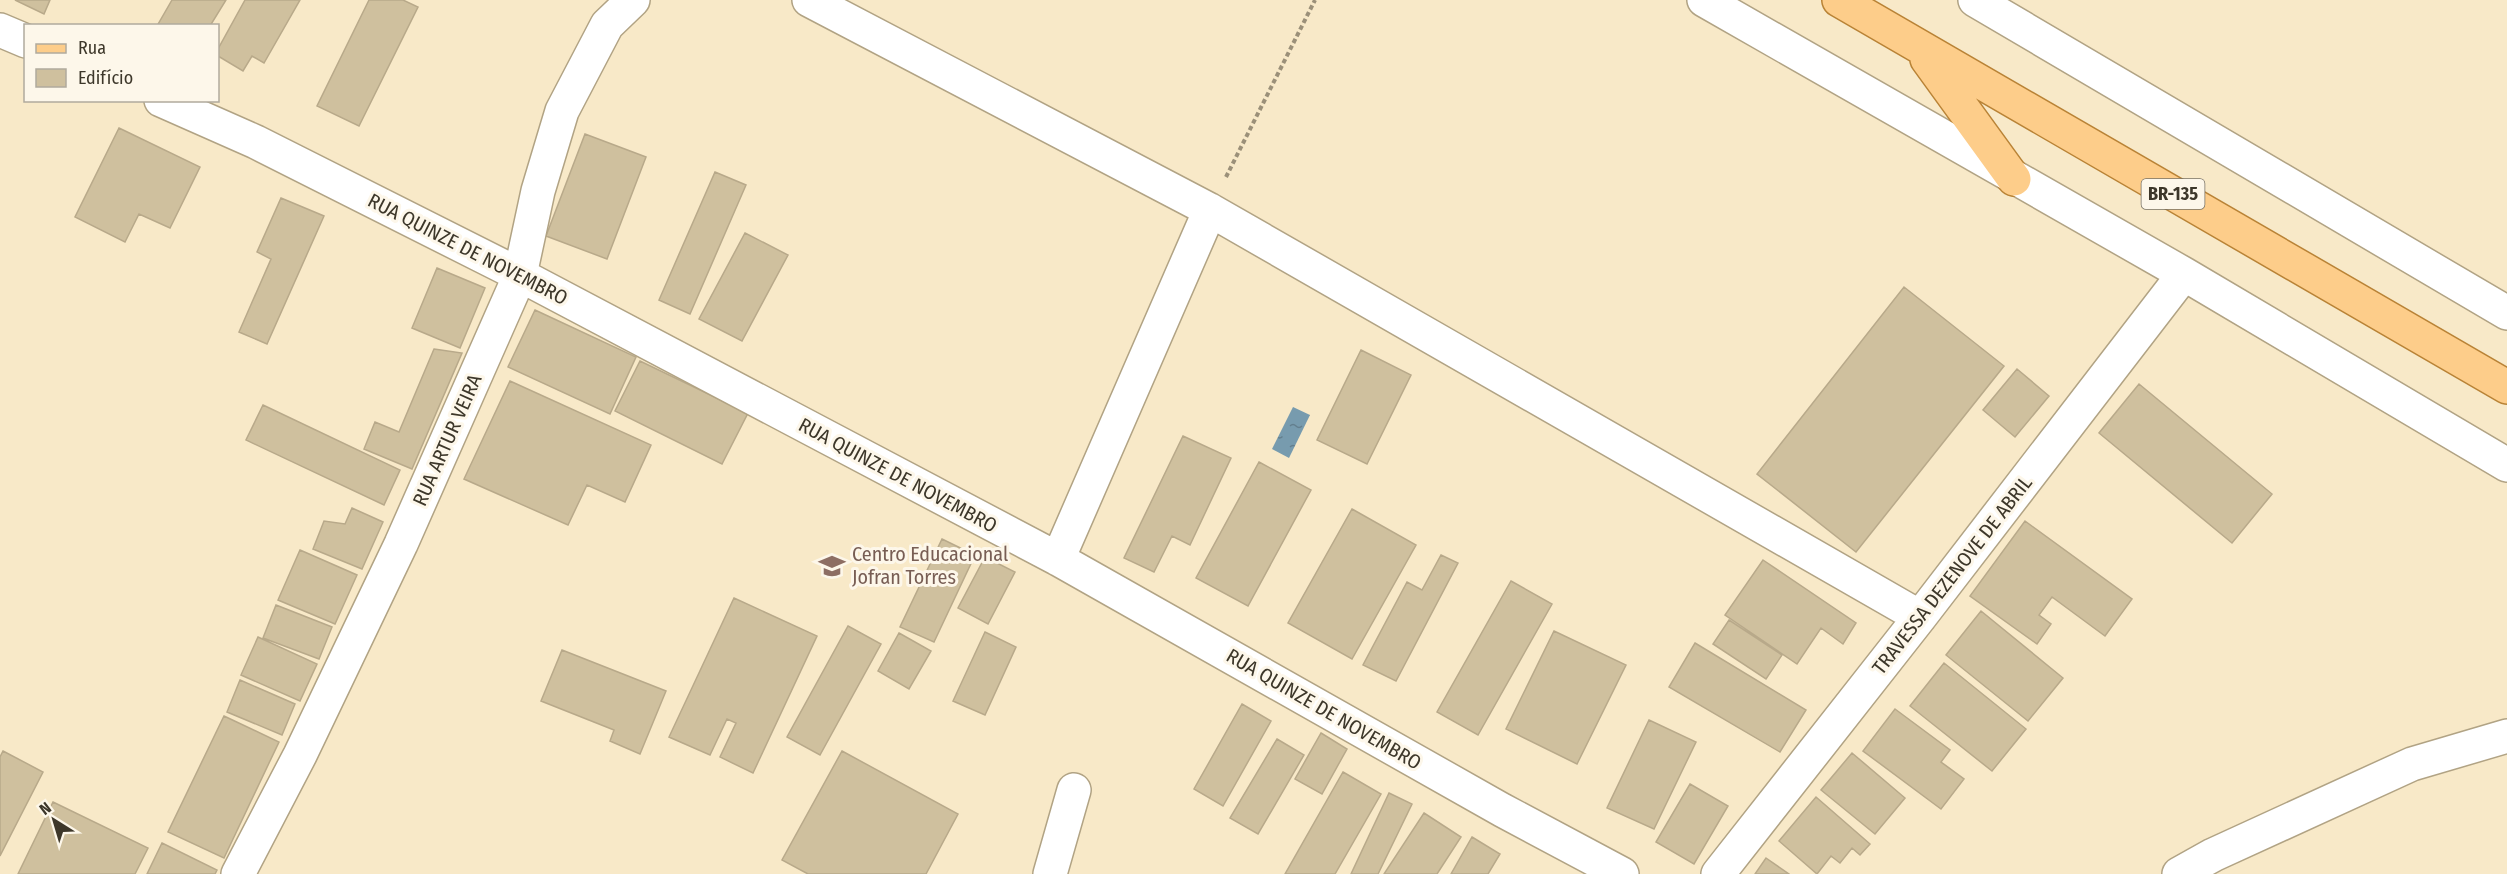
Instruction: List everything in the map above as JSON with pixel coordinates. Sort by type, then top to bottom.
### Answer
[{"type":"main road","name":"BR-135","points":[[1839,0],[1918,48],[2507,387]]},
{"type":"main road","points":[[1918,48],[2014,178]]},
{"type":"street","name":"RUA ARTUR VEIRA","points":[[238,874],[300,755],[401,544],[520,275],[538,191],[562,111],[607,25],[633,0]]},
{"type":"street","points":[[809,0],[1210,210],[1920,617]]},
{"type":"street","points":[[1704,0],[2184,274],[2507,465]]},
{"type":"street","points":[[1975,0],[2507,314]]},
{"type":"street","points":[[0,30],[24,40]]},
{"type":"street","name":"RUA QUINZE DE NOVEMBRO","points":[[166,102],[256,142],[520,275],[1058,559],[1502,810],[1622,874]]},
{"type":"street","points":[[1058,559],[1210,210]]},
{"type":"street","name":"TRAVESSA DEZENOVE DE ABRIL","points":[[1718,874],[1920,617],[2184,274]]},
{"type":"street","points":[[2179,874],[2224,850],[2412,764],[2507,736]]},
{"type":"street","points":[[1050,874],[1074,790]]},
{"type":"path","points":[[1210,210],[1315,0]]},
{"type":"water","points":[[1293,407],[1310,415],[1289,458],[1272,449]]},
{"type":"building","points":[[15,0],[50,0],[44,14]]},
{"type":"building","points":[[172,0],[226,0],[211,24],[158,24]]},
{"type":"building","points":[[245,0],[300,0],[264,63],[252,56],[243,71],[219,57],[219,47]]},
{"type":"building","points":[[369,0],[403,0],[418,7],[359,126],[317,106]]},
{"type":"building","points":[[119,128],[200,167],[170,228],[139,214],[125,242],[75,217]]},
{"type":"building","points":[[585,134],[646,157],[607,259],[546,236]]},
{"type":"building","points":[[715,172],[746,185],[690,314],[659,300]]},
{"type":"building","points":[[281,198],[324,216],[267,344],[239,332],[271,259],[257,252]]},
{"type":"building","points":[[745,233],[788,255],[742,341],[699,319]]},
{"type":"building","points":[[437,268],[485,288],[460,348],[412,328]]},
{"type":"building","points":[[1904,287],[2004,366],[1856,552],[1757,474]]},
{"type":"building","points":[[535,310],[636,357],[610,414],[508,367]]},
{"type":"building","points":[[434,349],[462,353],[412,469],[364,449],[375,422],[399,432]]},
{"type":"building","points":[[1361,350],[1411,375],[1367,464],[1317,440]]},
{"type":"building","points":[[640,361],[748,413],[722,464],[615,411]]},
{"type":"building","points":[[2017,369],[2049,396],[2015,437],[1983,410]]},
{"type":"building","points":[[510,381],[651,445],[625,502],[587,485],[568,525],[464,479]]},
{"type":"building","points":[[2139,384],[2272,494],[2232,543],[2099,433]]},
{"type":"building","points":[[263,405],[400,470],[384,505],[246,440]]},
{"type":"building","points":[[1183,436],[1231,458],[1190,545],[1172,536],[1154,572],[1124,558]]},
{"type":"building","points":[[1259,462],[1311,490],[1248,606],[1196,578]]},
{"type":"building","points":[[352,508],[383,522],[362,569],[313,549],[324,521],[345,524]]},
{"type":"building","points":[[1352,509],[1416,545],[1352,659],[1288,623]]},
{"type":"building","points":[[2025,521],[2132,599],[2105,636],[2052,597],[2039,615],[2051,624],[2037,644],[1970,596]]},
{"type":"building","points":[[942,539],[975,555],[934,642],[900,627]]},
{"type":"building","points":[[300,550],[357,575],[335,624],[278,600]]},
{"type":"building","points":[[1441,555],[1458,563],[1396,681],[1363,665],[1407,582],[1422,590]]},
{"type":"building","points":[[985,557],[1015,572],[988,624],[958,608]]},
{"type":"building","points":[[1763,560],[1856,623],[1843,644],[1821,628],[1797,664],[1725,615]]},
{"type":"building","points":[[1511,581],[1552,604],[1478,735],[1437,712]]},
{"type":"building","points":[[734,598],[817,636],[753,773],[720,757],[736,723],[727,719],[710,755],[669,737]]},
{"type":"building","points":[[276,605],[332,627],[319,659],[263,638]]},
{"type":"building","points":[[1981,611],[2063,678],[2028,721],[1946,655]]},
{"type":"building","points":[[1729,620],[1782,655],[1766,679],[1713,644]]},
{"type":"building","points":[[848,626],[881,644],[820,755],[787,737]]},
{"type":"building","points":[[1554,631],[1626,665],[1577,764],[1506,729]]},
{"type":"building","points":[[985,632],[1016,647],[985,715],[953,701]]},
{"type":"building","points":[[899,633],[931,651],[909,689],[878,671]]},
{"type":"building","points":[[258,637],[317,664],[300,701],[241,675]]},
{"type":"building","points":[[1695,643],[1806,710],[1780,752],[1669,687]]},
{"type":"building","points":[[562,650],[666,691],[640,754],[610,741],[614,730],[541,701]]},
{"type":"building","points":[[1944,663],[2026,729],[1992,771],[1910,706]]},
{"type":"building","points":[[240,680],[295,704],[282,735],[227,712]]},
{"type":"building","points":[[1242,704],[1271,721],[1223,806],[1194,789]]},
{"type":"building","points":[[1895,709],[1950,750],[1941,762],[1964,779],[1941,809],[1863,751]]},
{"type":"building","points":[[224,716],[279,742],[224,858],[168,832]]},
{"type":"building","points":[[1649,720],[1696,742],[1654,829],[1607,808]]},
{"type":"building","points":[[1321,733],[1347,749],[1322,794],[1295,779]]},
{"type":"building","points":[[1277,739],[1304,755],[1258,834],[1230,818]]},
{"type":"building","points":[[3,751],[43,772],[0,856],[0,757]]},
{"type":"building","points":[[842,751],[958,814],[926,874],[808,874],[782,860]]},
{"type":"building","points":[[1852,753],[1905,798],[1875,834],[1821,790]]},
{"type":"building","points":[[1343,772],[1381,794],[1335,874],[1285,874]]},
{"type":"building","points":[[1690,784],[1728,806],[1694,864],[1656,842]]},
{"type":"building","points":[[1389,793],[1412,804],[1378,874],[1351,874]]},
{"type":"building","points":[[1816,797],[1870,844],[1860,855],[1852,848],[1840,863],[1831,856],[1817,874],[1779,841]]},
{"type":"building","points":[[53,802],[148,848],[135,874],[18,874]]},
{"type":"building","points":[[1424,813],[1461,837],[1437,874],[1384,874]]},
{"type":"building","points":[[1472,837],[1500,854],[1488,874],[1451,874]]},
{"type":"building","points":[[162,843],[217,870],[215,874],[147,874]]},
{"type":"building","points":[[1766,858],[1789,874],[1755,874]]},
{"type":"place","name":"Centro Educacional Jofran Torres","points":[[832,566]]}]
